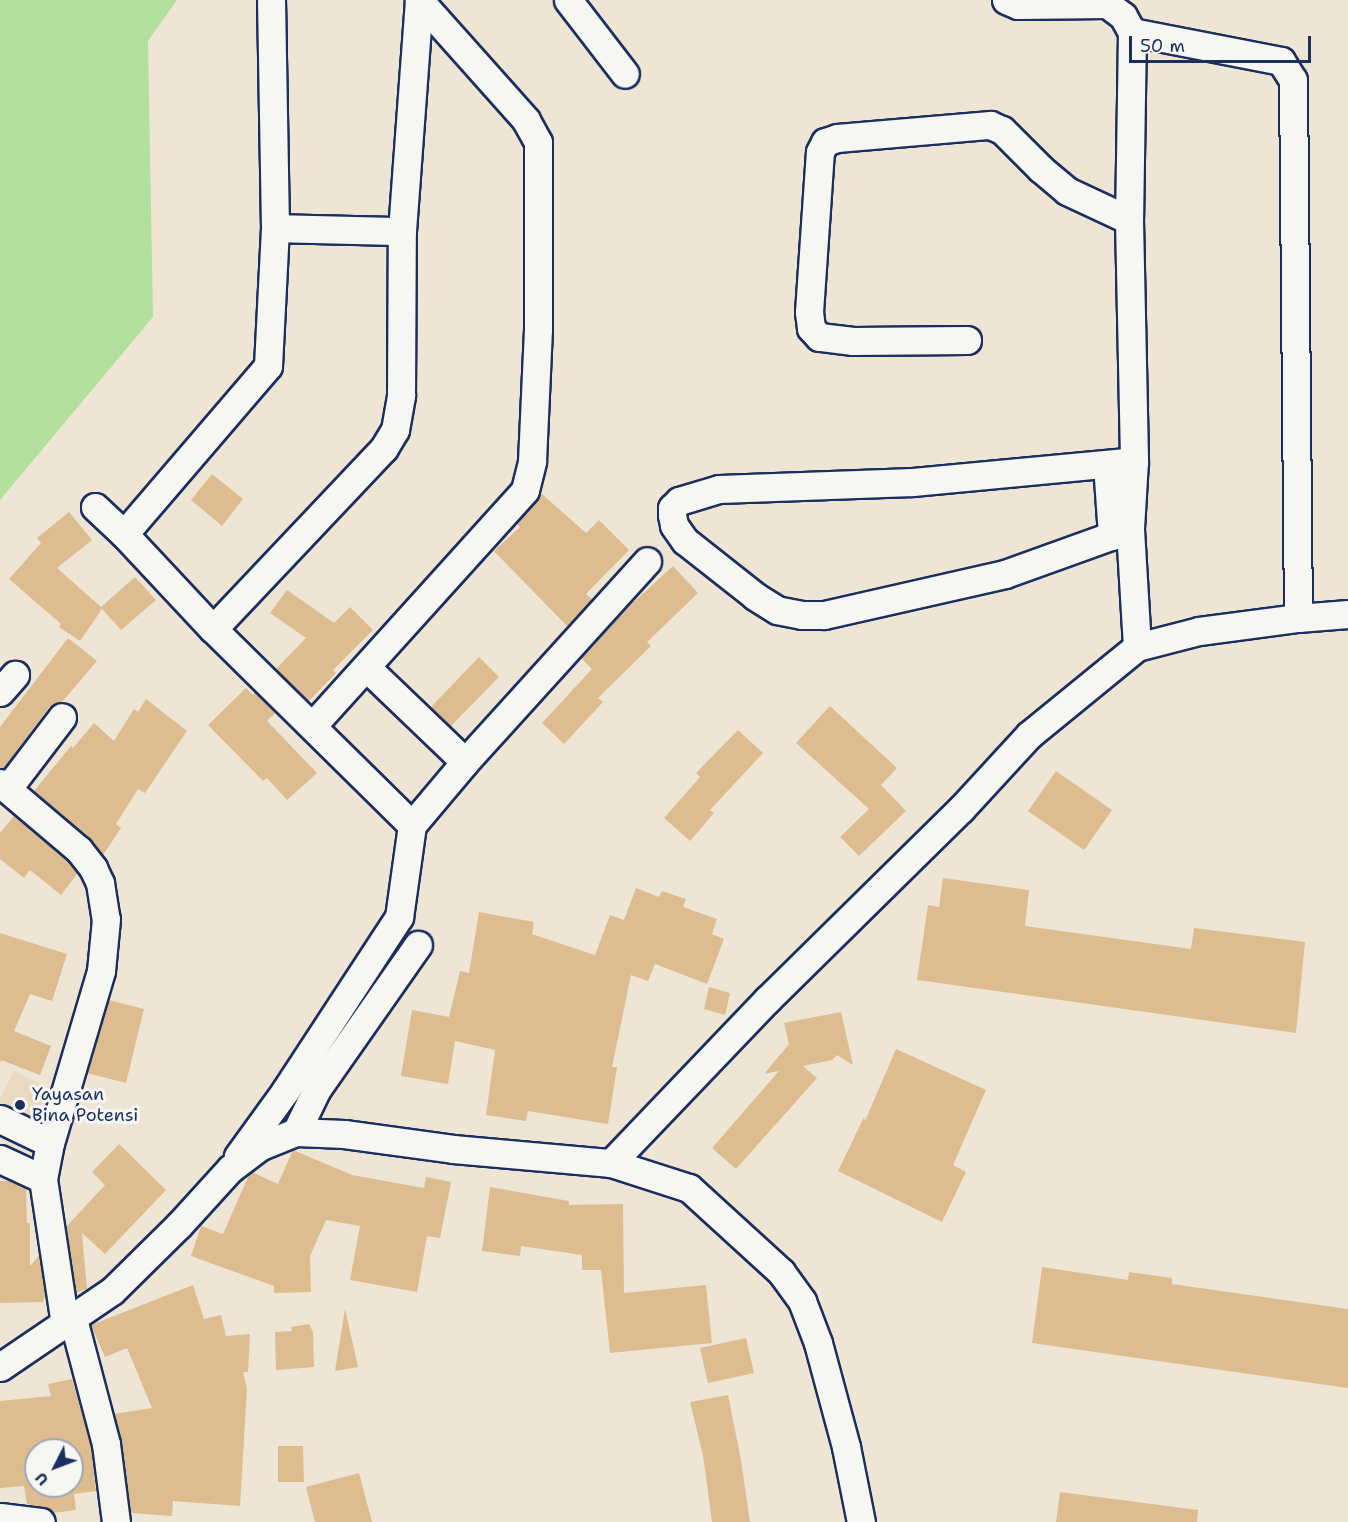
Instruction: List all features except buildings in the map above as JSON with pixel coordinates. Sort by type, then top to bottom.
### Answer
[{"type":"street","points":[[213,629],[384,448],[395,430],[400,395],[402,231],[419,0],[526,120],[538,142],[538,330],[532,460],[525,490],[313,725]]},
{"type":"street","points":[[567,0],[625,74]]},
{"type":"street","points":[[1006,0],[1018,5],[1107,4],[1124,15],[1132,32],[1129,220],[1134,461],[1121,533]]},
{"type":"street","points":[[124,534],[268,366],[275,228],[271,1]]},
{"type":"street","points":[[1132,32],[1281,61],[1293,80],[1298,618]]},
{"type":"street","points":[[967,340],[853,341],[819,337],[811,328],[809,312],[820,152],[825,142],[837,138],[990,125],[1002,130],[1067,191],[1129,220]]},
{"type":"street","points":[[275,228],[402,231]]},
{"type":"street","points":[[1121,533],[1005,574],[824,615],[802,615],[777,610],[755,596],[685,541],[674,525],[672,508],[679,501],[719,489],[912,482],[1134,461]]},
{"type":"street","points":[[1107,464],[1121,533],[1137,648]]},
{"type":"street","points":[[95,507],[124,534],[213,629],[412,825]]},
{"type":"street","points":[[0,1367],[112,1291],[179,1225],[230,1169],[286,1090],[399,917],[412,825],[465,762],[647,561]]},
{"type":"street","points":[[611,1163],[767,1000],[961,809],[1029,735],[1137,648],[1199,631],[1348,614]]},
{"type":"street","points":[[366,668],[465,762]]},
{"type":"street","points":[[62,717],[4,786],[79,850],[93,868],[100,883],[106,919],[101,971],[50,1143],[43,1179],[69,1322],[106,1444],[116,1522]]},
{"type":"street","points":[[296,1132],[317,1089],[418,945]]},
{"type":"street","points":[[0,1119],[50,1143]]},
{"type":"street","points":[[230,1169],[261,1146],[296,1132],[344,1134],[453,1149],[611,1163],[688,1188],[781,1272],[802,1301],[818,1343],[843,1435],[861,1522]]},
{"type":"street","points":[[0,1159],[43,1179]]},
{"type":"street","points":[[0,1517],[41,1522]]},
{"type":"shaded area","name":"Yayasan Bina Potensi","points":[[14,1071],[49,1089],[29,1128],[0,1113],[0,1098]]},
{"type":"green space","points":[[0,0],[177,0],[148,41],[153,317],[0,500]]},
{"type":"place","name":"Yayasan Bina Potensi","points":[[20,1105]]}]
